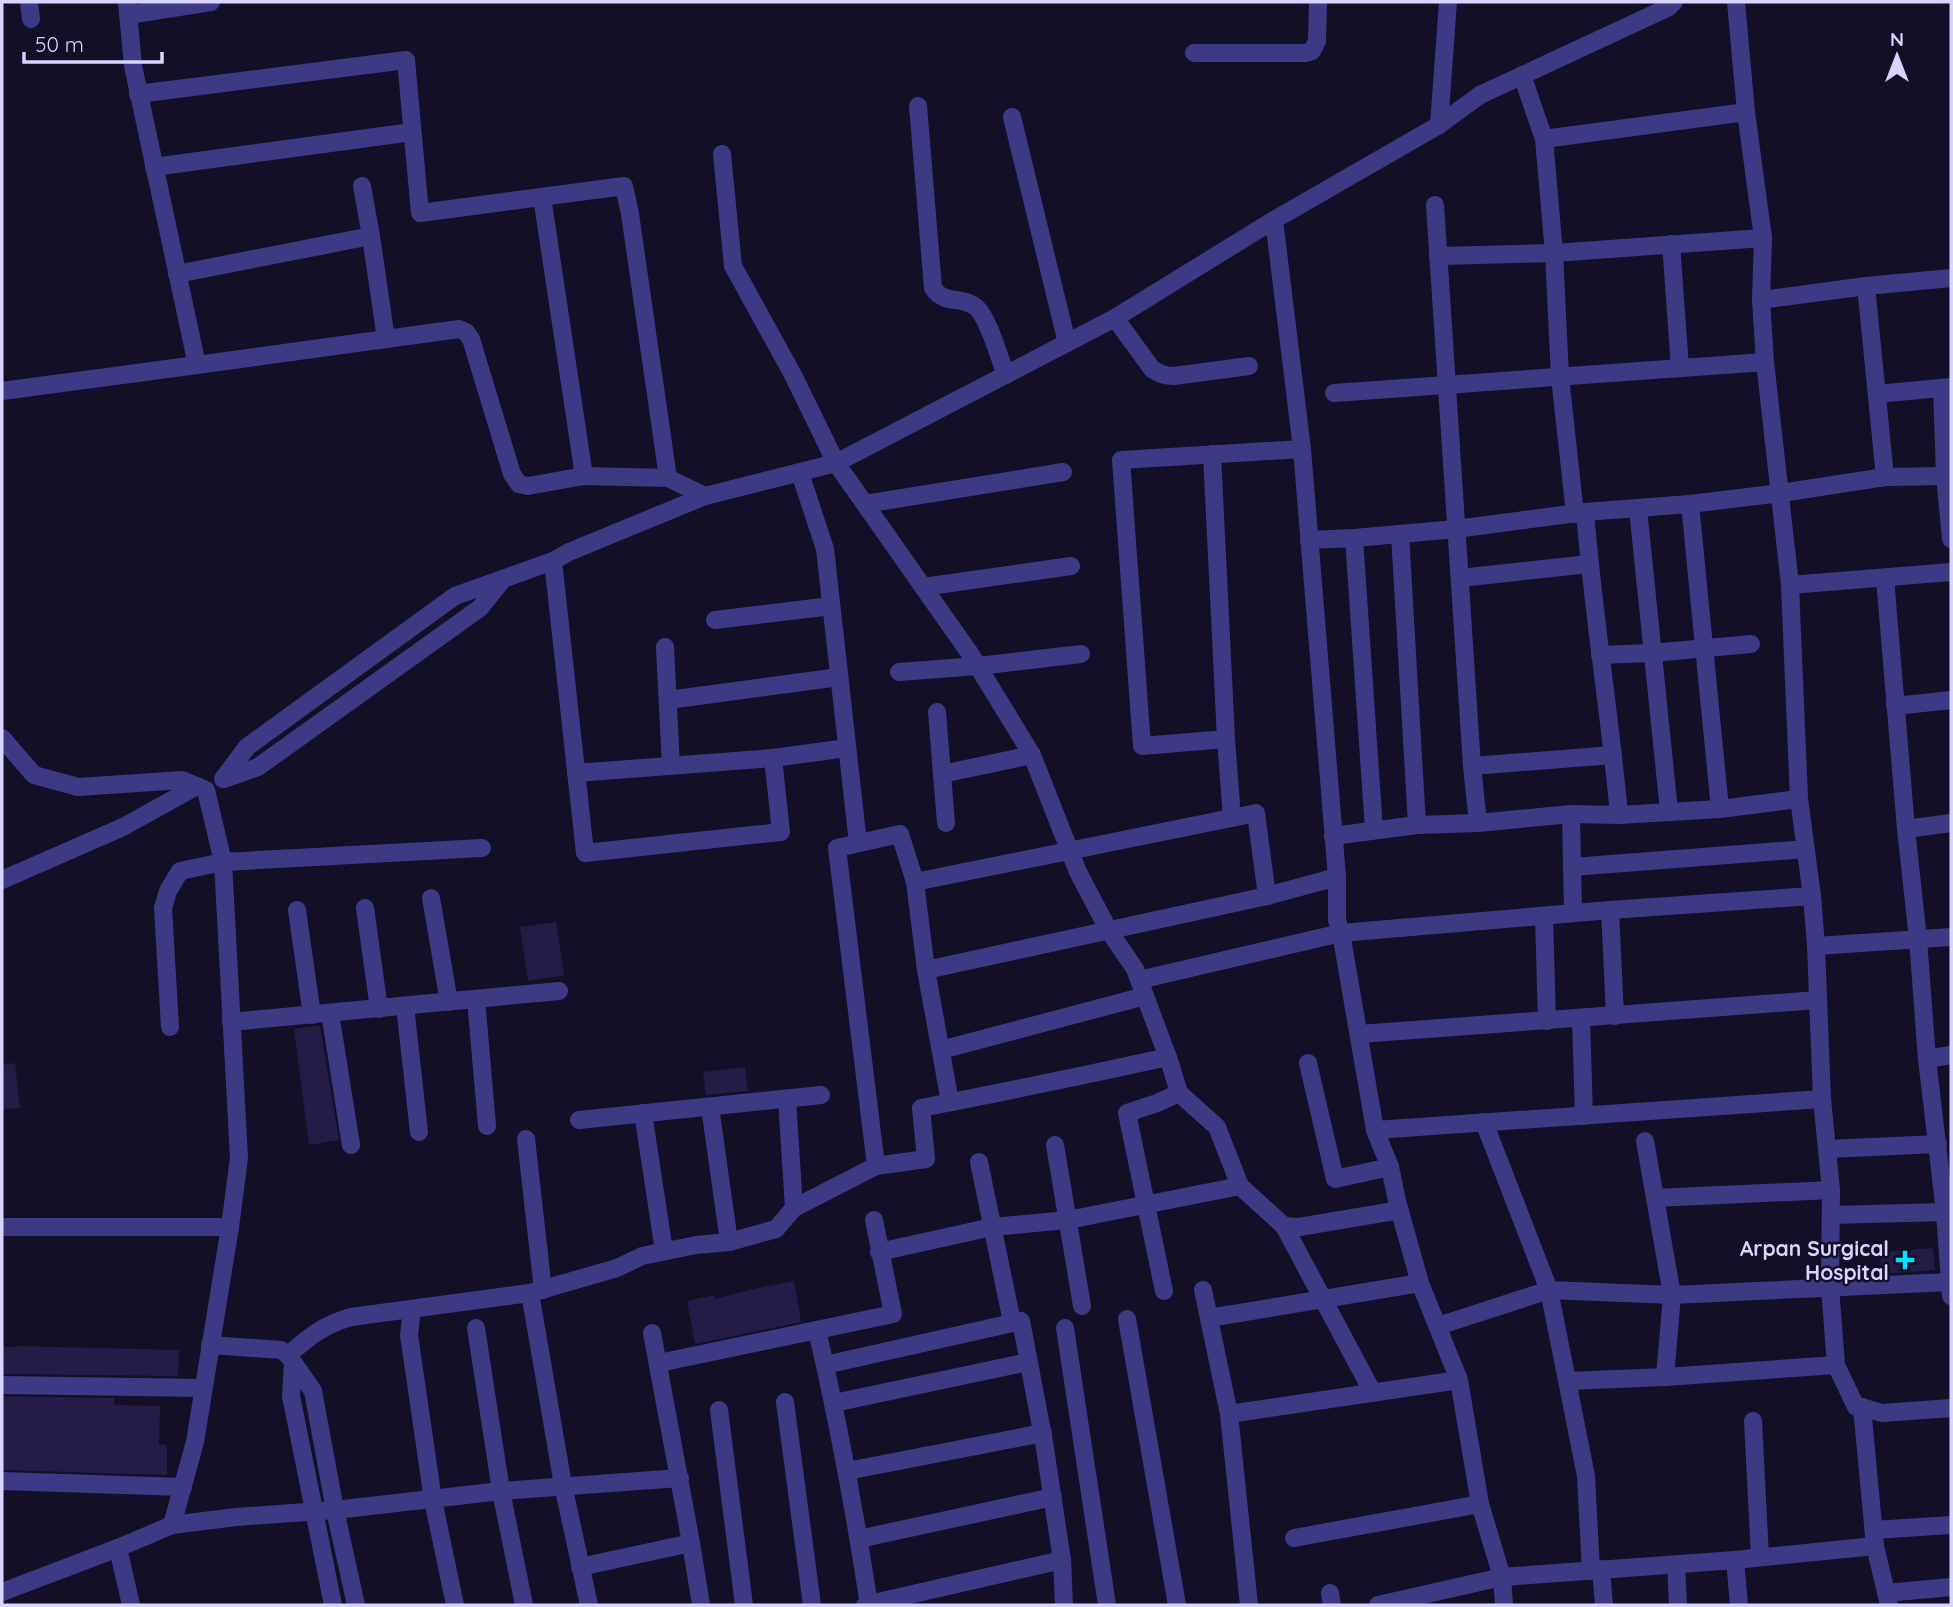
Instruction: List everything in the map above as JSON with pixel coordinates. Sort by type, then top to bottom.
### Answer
[{"type":"street","points":[[197,365],[132,66],[128,8],[209,2]]},
{"type":"street","points":[[1194,54],[1312,51],[1317,41],[1318,2]]},
{"type":"street","points":[[1439,125],[1448,2]]},
{"type":"street","points":[[223,779],[247,747],[455,596],[553,561],[705,496],[836,463],[1115,318],[1274,220],[1439,125],[1480,95],[1669,7],[1674,2]]},
{"type":"street","points":[[1736,2],[1746,112],[1763,238],[1761,300],[1765,362],[1790,585],[1799,799],[1812,896],[1822,1098],[1831,1190],[1830,1287],[1836,1365],[1856,1407],[1882,1413],[1951,1408]]},
{"type":"street","points":[[138,94],[406,60],[420,213],[624,186],[668,478]]},
{"type":"street","points":[[1522,75],[1544,139],[1554,253],[1560,377],[1589,564],[1614,755],[1619,815]]},
{"type":"street","points":[[918,106],[933,288],[945,299],[971,304],[977,308],[985,318],[1006,374]]},
{"type":"street","points":[[1544,139],[1746,112]]},
{"type":"street","points":[[1012,117],[1067,343]]},
{"type":"street","points":[[154,167],[412,132]]},
{"type":"street","points":[[722,154],[733,266],[793,375],[836,463],[978,666],[1032,755],[1078,872],[1109,931],[1135,969],[1179,1093],[1217,1127],[1240,1186],[1284,1226],[1373,1393]]},
{"type":"street","points":[[362,186],[386,339]]},
{"type":"street","points":[[542,197],[584,475]]},
{"type":"street","points":[[1435,205],[1478,822]]},
{"type":"street","points":[[1274,220],[1302,449],[1337,877],[1337,920],[1375,1130],[1390,1167],[1420,1283],[1459,1380],[1480,1504],[1502,1577],[1504,1605]]},
{"type":"street","points":[[177,274],[371,236]]},
{"type":"street","points":[[1438,256],[1554,253],[1763,238]]},
{"type":"street","points":[[1671,244],[1680,368]]},
{"type":"street","points":[[1761,300],[1951,278]]},
{"type":"street","points":[[1866,286],[1885,477]]},
{"type":"street","points":[[1115,318],[1152,369],[1159,374],[1174,376],[1249,366]]},
{"type":"street","points":[[2,391],[458,329],[467,332],[471,339],[512,474],[519,484],[528,486],[584,475],[668,478],[705,496]]},
{"type":"street","points":[[1334,393],[1765,362]]},
{"type":"street","points":[[1877,394],[1947,388],[1945,476],[1951,539]]},
{"type":"street","points":[[1226,739],[1142,746],[1121,460],[1302,449]]},
{"type":"street","points":[[1212,454],[1226,739],[1233,818]]},
{"type":"street","points":[[865,505],[1063,472]]},
{"type":"street","points":[[800,473],[824,549],[858,843]]},
{"type":"street","points":[[1309,540],[1456,529],[1580,513],[1690,504],[1885,477],[1945,476]]},
{"type":"street","points":[[1690,504],[1720,808]]},
{"type":"street","points":[[1638,509],[1669,811]]},
{"type":"street","points":[[1400,534],[1418,825]]},
{"type":"street","points":[[1354,538],[1374,830]]},
{"type":"street","points":[[553,561],[585,853],[780,832],[774,758]]},
{"type":"street","points":[[1460,578],[1589,564]]},
{"type":"street","points":[[923,587],[1071,566]]},
{"type":"street","points":[[1790,585],[1951,572]]},
{"type":"street","points":[[2,880],[123,827],[202,788],[258,767],[480,608],[504,578]]},
{"type":"street","points":[[1438,1326],[1549,1290],[1672,1295],[1830,1287],[1950,1289],[1885,578]]},
{"type":"street","points":[[715,620],[831,606]]},
{"type":"street","points":[[1600,655],[1751,644]]},
{"type":"street","points":[[664,647],[671,765]]},
{"type":"street","points":[[899,672],[1081,654]]},
{"type":"street","points":[[668,700],[839,677]]},
{"type":"street","points":[[1895,706],[1951,699]]},
{"type":"street","points":[[937,712],[946,823]]},
{"type":"street","points":[[2,738],[34,775],[78,787],[182,780],[202,788]]},
{"type":"street","points":[[576,773],[774,758],[847,748]]},
{"type":"street","points":[[942,774],[1032,755]]},
{"type":"street","points":[[1472,766],[1614,755]]},
{"type":"street","points":[[172,1524],[195,1442],[239,1158],[223,862],[202,788]]},
{"type":"street","points":[[1333,836],[1418,825],[1571,814],[1619,815],[1799,799]]},
{"type":"street","points":[[915,882],[1256,813],[1266,896]]},
{"type":"street","points":[[1571,814],[1573,913]]},
{"type":"street","points":[[1906,829],[1951,823]]},
{"type":"street","points":[[876,1166],[837,848],[900,834],[915,882],[926,970],[950,1102]]},
{"type":"street","points":[[170,1027],[163,908],[168,891],[180,871],[223,862],[482,848]]},
{"type":"street","points":[[1572,867],[1806,849]]},
{"type":"street","points":[[926,970],[1266,896],[1337,877]]},
{"type":"street","points":[[941,1050],[1142,988],[1341,933],[1812,896]]},
{"type":"street","points":[[431,898],[449,1002]]},
{"type":"street","points":[[365,908],[379,1009]]},
{"type":"street","points":[[297,910],[351,1145]]},
{"type":"street","points":[[1610,910],[1615,1016]]},
{"type":"street","points":[[1544,916],[1547,1021]]},
{"type":"street","points":[[1816,946],[1951,937]]},
{"type":"street","points":[[231,1022],[559,992]]},
{"type":"street","points":[[476,999],[487,1126]]},
{"type":"street","points":[[1359,1034],[1818,1000]]},
{"type":"street","points":[[405,1006],[419,1132]]},
{"type":"street","points":[[1581,1019],[1584,1116]]},
{"type":"street","points":[[1927,1059],[1951,1055]]},
{"type":"street","points":[[333,1605],[291,1396],[290,1358],[317,1331],[351,1317],[537,1292],[617,1268],[642,1256],[696,1245],[729,1242],[776,1229],[794,1208],[876,1166],[926,1159],[921,1108],[1168,1057]]},
{"type":"street","points":[[1308,1063],[1335,1179],[1390,1167]]},
{"type":"street","points":[[1164,1291],[1127,1113],[1179,1093]]},
{"type":"street","points":[[579,1120],[821,1095]]},
{"type":"street","points":[[1375,1130],[1822,1098]]},
{"type":"street","points":[[787,1099],[794,1208]]},
{"type":"street","points":[[710,1107],[729,1242]]},
{"type":"street","points":[[643,1114],[664,1251]]},
{"type":"street","points":[[1484,1122],[1549,1290],[1586,1476],[1596,1570],[1604,1605]]},
{"type":"street","points":[[526,1139],[537,1292],[563,1485],[589,1605]]},
{"type":"street","points":[[1645,1141],[1672,1295],[1665,1377]]},
{"type":"street","points":[[1828,1149],[1938,1144]]},
{"type":"street","points":[[1055,1145],[1082,1306]]},
{"type":"street","points":[[979,1162],[1012,1322]]},
{"type":"street","points":[[879,1252],[992,1227],[1068,1220],[1240,1186]]},
{"type":"street","points":[[1656,1198],[1831,1190]]},
{"type":"street","points":[[1284,1226],[1299,1227],[1400,1209]]},
{"type":"street","points":[[1831,1215],[1945,1212]]},
{"type":"street","points":[[659,1363],[893,1314],[874,1220]]},
{"type":"street","points":[[2,1227],[230,1227]]},
{"type":"street","points":[[1209,1318],[1420,1283]]},
{"type":"street","points":[[1203,1290],[1229,1414],[1249,1605]]},
{"type":"street","points":[[412,1309],[409,1335],[433,1500],[455,1605]]},
{"type":"street","points":[[1127,1319],[1177,1605]]},
{"type":"street","points":[[825,1365],[1021,1321],[1053,1497],[1062,1560],[1064,1605]]},
{"type":"street","points":[[476,1328],[500,1491],[524,1605]]},
{"type":"street","points":[[1065,1328],[1107,1605]]},
{"type":"street","points":[[817,1330],[847,1471],[867,1605],[1062,1560]]},
{"type":"street","points":[[652,1333],[701,1605]]},
{"type":"street","points":[[210,1345],[281,1350],[290,1358],[313,1391],[356,1605]]},
{"type":"street","points":[[834,1403],[1028,1362]]},
{"type":"street","points":[[1568,1381],[1836,1365]]},
{"type":"street","points":[[1229,1414],[1459,1380]]},
{"type":"street","points":[[2,1385],[203,1388]]},
{"type":"street","points":[[785,1402],[812,1605]]},
{"type":"street","points":[[1862,1407],[1875,1538],[1888,1599],[1951,1587]]},
{"type":"street","points":[[719,1410],[744,1605]]},
{"type":"street","points":[[1752,1421],[1760,1558]]},
{"type":"street","points":[[847,1471],[1043,1433]]},
{"type":"street","points":[[2,1592],[118,1548],[172,1524],[316,1512],[563,1485],[680,1478]]},
{"type":"street","points":[[2,1481],[183,1487]]},
{"type":"street","points":[[859,1539],[1053,1497]]},
{"type":"street","points":[[1294,1538],[1480,1504]]},
{"type":"street","points":[[1378,1605],[1502,1577],[1760,1558],[1951,1525]]},
{"type":"street","points":[[580,1567],[691,1543]]},
{"type":"street","points":[[118,1548],[131,1605]]},
{"type":"street","points":[[1735,1560],[1740,1605]]},
{"type":"street","points":[[1676,1565],[1678,1605]]},
{"type":"building","points":[[556,922],[564,975],[528,981],[520,927]]},
{"type":"building","points":[[320,1025],[339,1140],[309,1145],[294,1029]]},
{"type":"building","points":[[15,1063],[20,1108],[2,1109],[2,1065]]},
{"type":"building","points":[[745,1067],[748,1091],[706,1095],[703,1072]]},
{"type":"building","points":[[1933,1248],[1935,1270],[1881,1274],[1880,1252]]},
{"type":"building","points":[[794,1281],[801,1322],[695,1344],[687,1301],[714,1295],[715,1299]]},
{"type":"building","points":[[2,1347],[179,1350],[178,1376],[2,1374]]},
{"type":"building","points":[[2,1396],[114,1398],[114,1405],[160,1406],[159,1444],[167,1445],[167,1475],[2,1470]]},
{"type":"place","name":"Arpan Surgical Hospital","points":[[1905,1260]]}]
